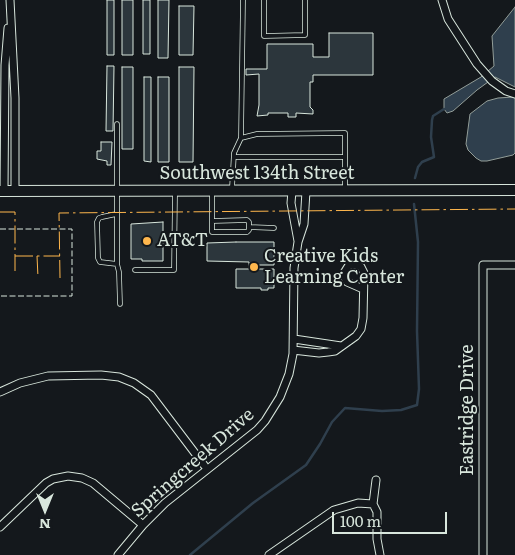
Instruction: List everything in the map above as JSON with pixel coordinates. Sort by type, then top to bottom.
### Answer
[{"type":"main road","name":"Southwest 134th Street","points":[[2,190],[515,190]]},
{"type":"street","points":[[2,190],[5,65],[10,0]]},
{"type":"street","points":[[10,0],[15,98],[15,191]]},
{"type":"street","points":[[442,0],[448,19],[484,72],[492,81],[506,91],[515,94]]},
{"type":"street","name":"Springcreek Drive","points":[[118,555],[143,525],[165,503],[241,444],[265,421],[280,397],[287,381],[293,350],[294,268],[298,242],[304,224],[306,190]]},
{"type":"street","name":"Springcreek Drive","points":[[292,191],[291,203],[298,242]]},
{"type":"street","name":"Eastridge Drive","points":[[484,555],[483,266],[515,265]]},
{"type":"street","points":[[293,350],[319,353],[334,350],[356,336],[361,329],[364,305],[363,289]]},
{"type":"street","points":[[294,339],[340,346]]},
{"type":"street","points":[[0,392],[20,383],[48,376],[101,374],[119,376],[134,383],[151,395],[207,469]]},
{"type":"street","points":[[0,527],[46,483],[53,479],[68,476],[82,478],[93,483],[143,525]]},
{"type":"street","points":[[376,480],[373,504],[377,512],[377,539],[380,555]]},
{"type":"street","points":[[269,555],[334,510],[358,503],[373,504]]},
{"type":"lane","points":[[232,191],[234,153],[241,138],[243,0]]},
{"type":"lane","points":[[264,0],[264,36],[305,34],[305,0]]},
{"type":"lane","points":[[117,124],[116,214],[120,304]]},
{"type":"lane","points":[[241,138],[257,134],[345,133],[345,190]]},
{"type":"lane","points":[[234,158],[345,157]]},
{"type":"lane","points":[[135,270],[174,270],[175,191]]},
{"type":"lane","points":[[212,191],[212,221],[212,232],[247,232],[249,227],[247,220],[212,221]]},
{"type":"lane","points":[[116,214],[99,218],[97,222],[98,258],[100,262],[117,264]]},
{"type":"lane","points":[[249,227],[274,228]]},
{"type":"water","points":[[515,7],[515,87],[495,77],[453,111],[447,113],[444,109],[444,99],[481,77],[494,66],[492,36]]},
{"type":"water","points":[[515,97],[515,153],[481,161],[468,150],[466,144],[470,114],[487,101]]},
{"type":"building","points":[[107,0],[114,0],[114,55],[107,55]]},
{"type":"building","points":[[122,0],[133,0],[133,55],[122,55]]},
{"type":"building","points":[[143,0],[150,0],[150,54],[143,54]]},
{"type":"building","points":[[158,0],[169,0],[168,58],[158,58]]},
{"type":"building","points":[[179,6],[194,6],[193,55],[179,55]]},
{"type":"building","points":[[329,33],[373,33],[373,75],[313,75],[313,82],[310,82],[310,107],[313,110],[313,114],[296,113],[296,117],[288,117],[288,113],[268,113],[268,115],[257,116],[259,74],[246,75],[246,69],[267,69],[267,44],[313,44],[313,57],[329,57]]},
{"type":"building","points":[[107,66],[114,66],[113,131],[106,131]]},
{"type":"building","points":[[122,67],[133,67],[133,149],[122,149]]},
{"type":"building","points":[[179,67],[194,67],[193,162],[179,162]]},
{"type":"building","points":[[144,77],[151,77],[151,162],[144,161]]},
{"type":"building","points":[[158,77],[169,77],[169,162],[158,162]]},
{"type":"building","points":[[101,142],[112,142],[111,165],[107,165],[107,161],[97,159],[97,151],[101,151]]},
{"type":"building","name":"AT&T","points":[[163,222],[163,261],[131,259],[131,224]]},
{"type":"building","name":"Creative Kids Learning Center","points":[[274,242],[274,265],[259,265],[259,269],[274,269],[274,288],[261,290],[261,288],[236,288],[236,269],[249,269],[249,262],[207,261],[207,243]]},
{"type":"waterway","points":[[415,178],[418,167],[422,162],[434,157],[431,137],[432,120],[433,116],[444,109]]},
{"type":"waterway","points":[[190,555],[253,503],[306,465],[332,422],[345,408],[382,411],[401,410],[417,405],[419,389],[417,331],[418,242],[414,204]]},
{"type":"fence","points":[[0,229],[72,229],[72,296],[0,296]]},
{"type":"power","points":[[60,278],[59,213],[515,209]]},
{"type":"power","points":[[0,212],[15,212],[15,271]]},
{"type":"power","points":[[15,256],[60,256]]},
{"type":"power","points":[[37,256],[38,277]]},
{"type":"place","name":"AT&T","points":[[147,241]]},
{"type":"place","name":"Creative Kids Learning Center","points":[[254,267]]}]
